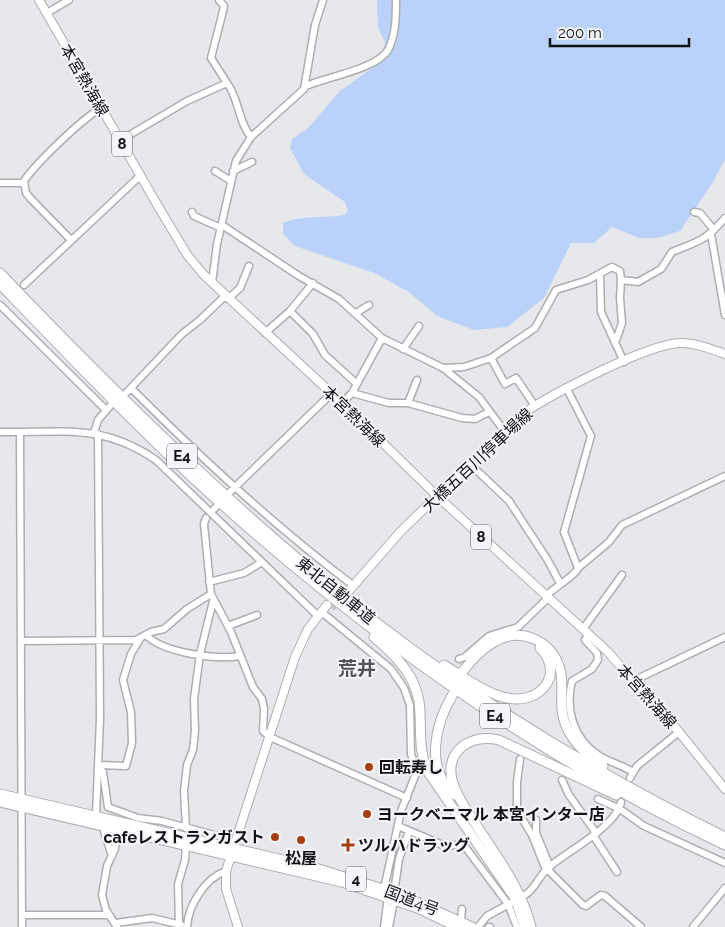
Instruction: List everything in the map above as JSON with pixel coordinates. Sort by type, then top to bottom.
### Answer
[{"type":"highway","name":"東北自動車道","points":[[0,272],[72,348],[226,496],[296,558],[378,624],[453,678],[550,741],[702,829],[725,845]]},
{"type":"highway","name":"東北自動車道","points":[[0,284],[172,458],[232,514],[305,575],[410,657],[476,703],[587,772],[702,829],[725,836]]},
{"type":"highway","points":[[305,575],[343,612],[397,658],[411,676],[420,702],[421,748],[428,772],[515,898],[525,927]]},
{"type":"highway","points":[[378,624],[467,679],[499,696],[520,698],[536,694],[546,684],[550,667],[547,656],[540,648],[526,641],[503,644],[491,650],[464,674],[482,650],[503,638],[522,636],[539,641],[552,653],[560,668],[563,716],[567,729],[578,745],[607,768],[702,829]]},
{"type":"highway","points":[[436,783],[430,753],[431,736],[435,718],[451,692],[437,728],[435,753],[442,778],[449,790],[460,799]]},
{"type":"highway","points":[[531,927],[520,896],[460,799],[451,774],[455,754],[471,740],[491,738],[531,754],[661,817],[702,829]]},
{"type":"highway","name":"国道4号","points":[[0,794],[22,803],[186,845],[309,866],[386,893],[459,924],[472,927]]},
{"type":"highway","name":"国道4号","points":[[0,802],[22,803],[96,815],[232,852]]},
{"type":"main road","name":"本宮熱海線","points":[[39,0],[185,251],[226,297],[342,403],[437,496],[586,631],[679,732],[725,789]]},
{"type":"main road","name":"大橋五百川停車場線","points":[[380,554],[350,583],[345,591],[437,496],[535,406],[652,349],[673,344],[690,344],[725,354]]},
{"type":"main road","points":[[238,927],[226,888],[226,870],[295,657],[308,629],[329,607]]},
{"type":"street","points":[[47,13],[69,0]]},
{"type":"street","points":[[219,0],[224,6],[224,11],[211,56],[234,92],[236,106],[252,137]]},
{"type":"street","points":[[306,86],[315,25],[323,0]]},
{"type":"street","points":[[212,282],[221,226],[233,171],[239,155],[252,137],[306,86],[372,63],[384,55],[388,49],[395,26],[396,0]]},
{"type":"street","points":[[120,140],[187,101],[228,83]]},
{"type":"street","points":[[71,240],[31,199],[26,192],[24,183],[33,170],[94,112],[101,108]]},
{"type":"street","points":[[233,171],[252,162]]},
{"type":"street","points":[[215,171],[231,181]]},
{"type":"street","points":[[24,285],[140,175]]},
{"type":"street","points":[[0,183],[24,183]]},
{"type":"street","points":[[192,212],[194,216],[221,226],[339,299],[382,338],[431,360],[443,368],[476,394],[505,432]]},
{"type":"street","points":[[694,212],[700,213],[713,232],[723,286],[725,315]]},
{"type":"street","points":[[622,280],[641,281],[654,272],[661,270],[672,252],[692,245],[713,232],[725,218]]},
{"type":"street","points":[[249,266],[240,288],[226,297],[182,334],[128,390],[282,531],[350,583]]},
{"type":"street","points":[[443,368],[464,367],[491,358],[535,328],[556,290],[580,283],[610,268],[616,268],[620,272],[622,280],[620,298],[622,324],[615,343]]},
{"type":"street","points":[[600,274],[600,307],[624,362]]},
{"type":"street","points":[[265,333],[290,311],[313,284]]},
{"type":"street","points":[[356,313],[369,304]]},
{"type":"street","points":[[0,305],[108,408],[98,420],[96,434],[99,641],[99,767],[96,815]]},
{"type":"street","points":[[290,311],[311,330],[325,355],[357,384]]},
{"type":"street","points":[[403,349],[419,326]]},
{"type":"street","points":[[342,403],[352,393],[382,338]]},
{"type":"street","points":[[491,358],[506,384],[516,378],[535,406]]},
{"type":"street","points":[[408,403],[416,380]]},
{"type":"street","points":[[567,389],[590,436],[564,532],[578,568]]},
{"type":"street","points":[[352,393],[389,403],[408,403],[475,420],[489,412]]},
{"type":"street","points":[[229,493],[331,394]]},
{"type":"street","points":[[0,432],[71,431],[96,434],[123,440],[156,460],[262,562],[321,615],[391,669],[400,681],[410,705],[411,754],[417,771],[398,826],[386,893],[384,927]]},
{"type":"street","points":[[20,432],[22,927]]},
{"type":"street","points":[[472,465],[509,501],[547,559],[560,583]]},
{"type":"street","points":[[459,659],[465,657],[495,633],[518,627],[560,583],[576,573],[578,568],[609,542],[622,525],[725,476]]},
{"type":"street","points":[[186,828],[184,791],[187,765],[194,741],[194,699],[200,654],[212,598],[204,524],[206,518]]},
{"type":"street","points":[[210,582],[244,573],[262,562]]},
{"type":"street","points":[[622,575],[586,631],[585,640],[597,653],[598,660],[592,669],[572,681],[570,716],[579,735],[598,754],[632,775],[637,766],[679,732]]},
{"type":"street","points":[[22,641],[99,641],[143,637],[164,629],[187,610],[212,598]]},
{"type":"street","points":[[212,598],[228,626],[249,679],[263,703],[263,731],[270,737],[407,798]]},
{"type":"street","points":[[228,626],[257,615]]},
{"type":"street","points":[[143,637],[170,649],[200,654],[240,656]]},
{"type":"street","points":[[99,767],[126,766],[132,743],[131,712],[123,680],[131,654],[143,637]]},
{"type":"street","points":[[633,681],[725,637]]},
{"type":"street","points":[[520,759],[517,782],[517,810],[548,868],[582,905],[586,906],[601,895],[605,896],[641,927]]},
{"type":"street","points":[[99,767],[103,772],[108,809],[138,818],[162,821],[218,836]]},
{"type":"street","points":[[562,780],[569,795],[617,872]]},
{"type":"street","points":[[598,799],[621,806],[644,826],[725,863]]},
{"type":"street","points":[[525,895],[548,868],[595,834],[621,806]]},
{"type":"street","points":[[536,820],[536,833],[548,868]]},
{"type":"street","points":[[398,826],[445,846],[466,848],[510,904],[517,927]]},
{"type":"street","points":[[117,828],[102,895],[109,915],[117,925],[152,918],[187,927],[189,910],[195,898],[216,875],[226,870]]},
{"type":"street","points":[[104,831],[112,856]]},
{"type":"street","points":[[395,886],[399,859],[409,831]]},
{"type":"street","points":[[179,925],[178,884],[185,860],[186,845]]},
{"type":"street","points":[[693,927],[725,888]]},
{"type":"street","points":[[478,927],[487,916],[510,904]]},
{"type":"street","points":[[389,927],[393,906]]},
{"type":"street","points":[[459,924],[462,909]]},
{"type":"street","points":[[22,915],[109,915]]},
{"type":"shaded area","points":[[377,0],[725,0],[725,159],[713,182],[680,231],[657,238],[639,238],[612,227],[594,243],[571,243],[544,298],[507,327],[474,330],[437,316],[409,292],[374,273],[295,246],[283,234],[283,223],[291,220],[345,215],[348,210],[345,202],[304,174],[290,148],[292,139],[308,128],[340,91],[383,60],[385,42],[378,28]]},
{"type":"tunnel","points":[[331,608],[342,597]]},
{"type":"place","name":"回転寿し","points":[[369,767]]},
{"type":"place","name":"ヨークベニマル 本宮インター店","points":[[367,814]]},
{"type":"place","name":"cafeレストランガスト","points":[[275,837]]},
{"type":"place","name":"松屋","points":[[301,840]]},
{"type":"place","name":"ツルハドラッグ","points":[[348,845]]},
{"type":"district","name":"荒井","points":[[357,668]]}]
